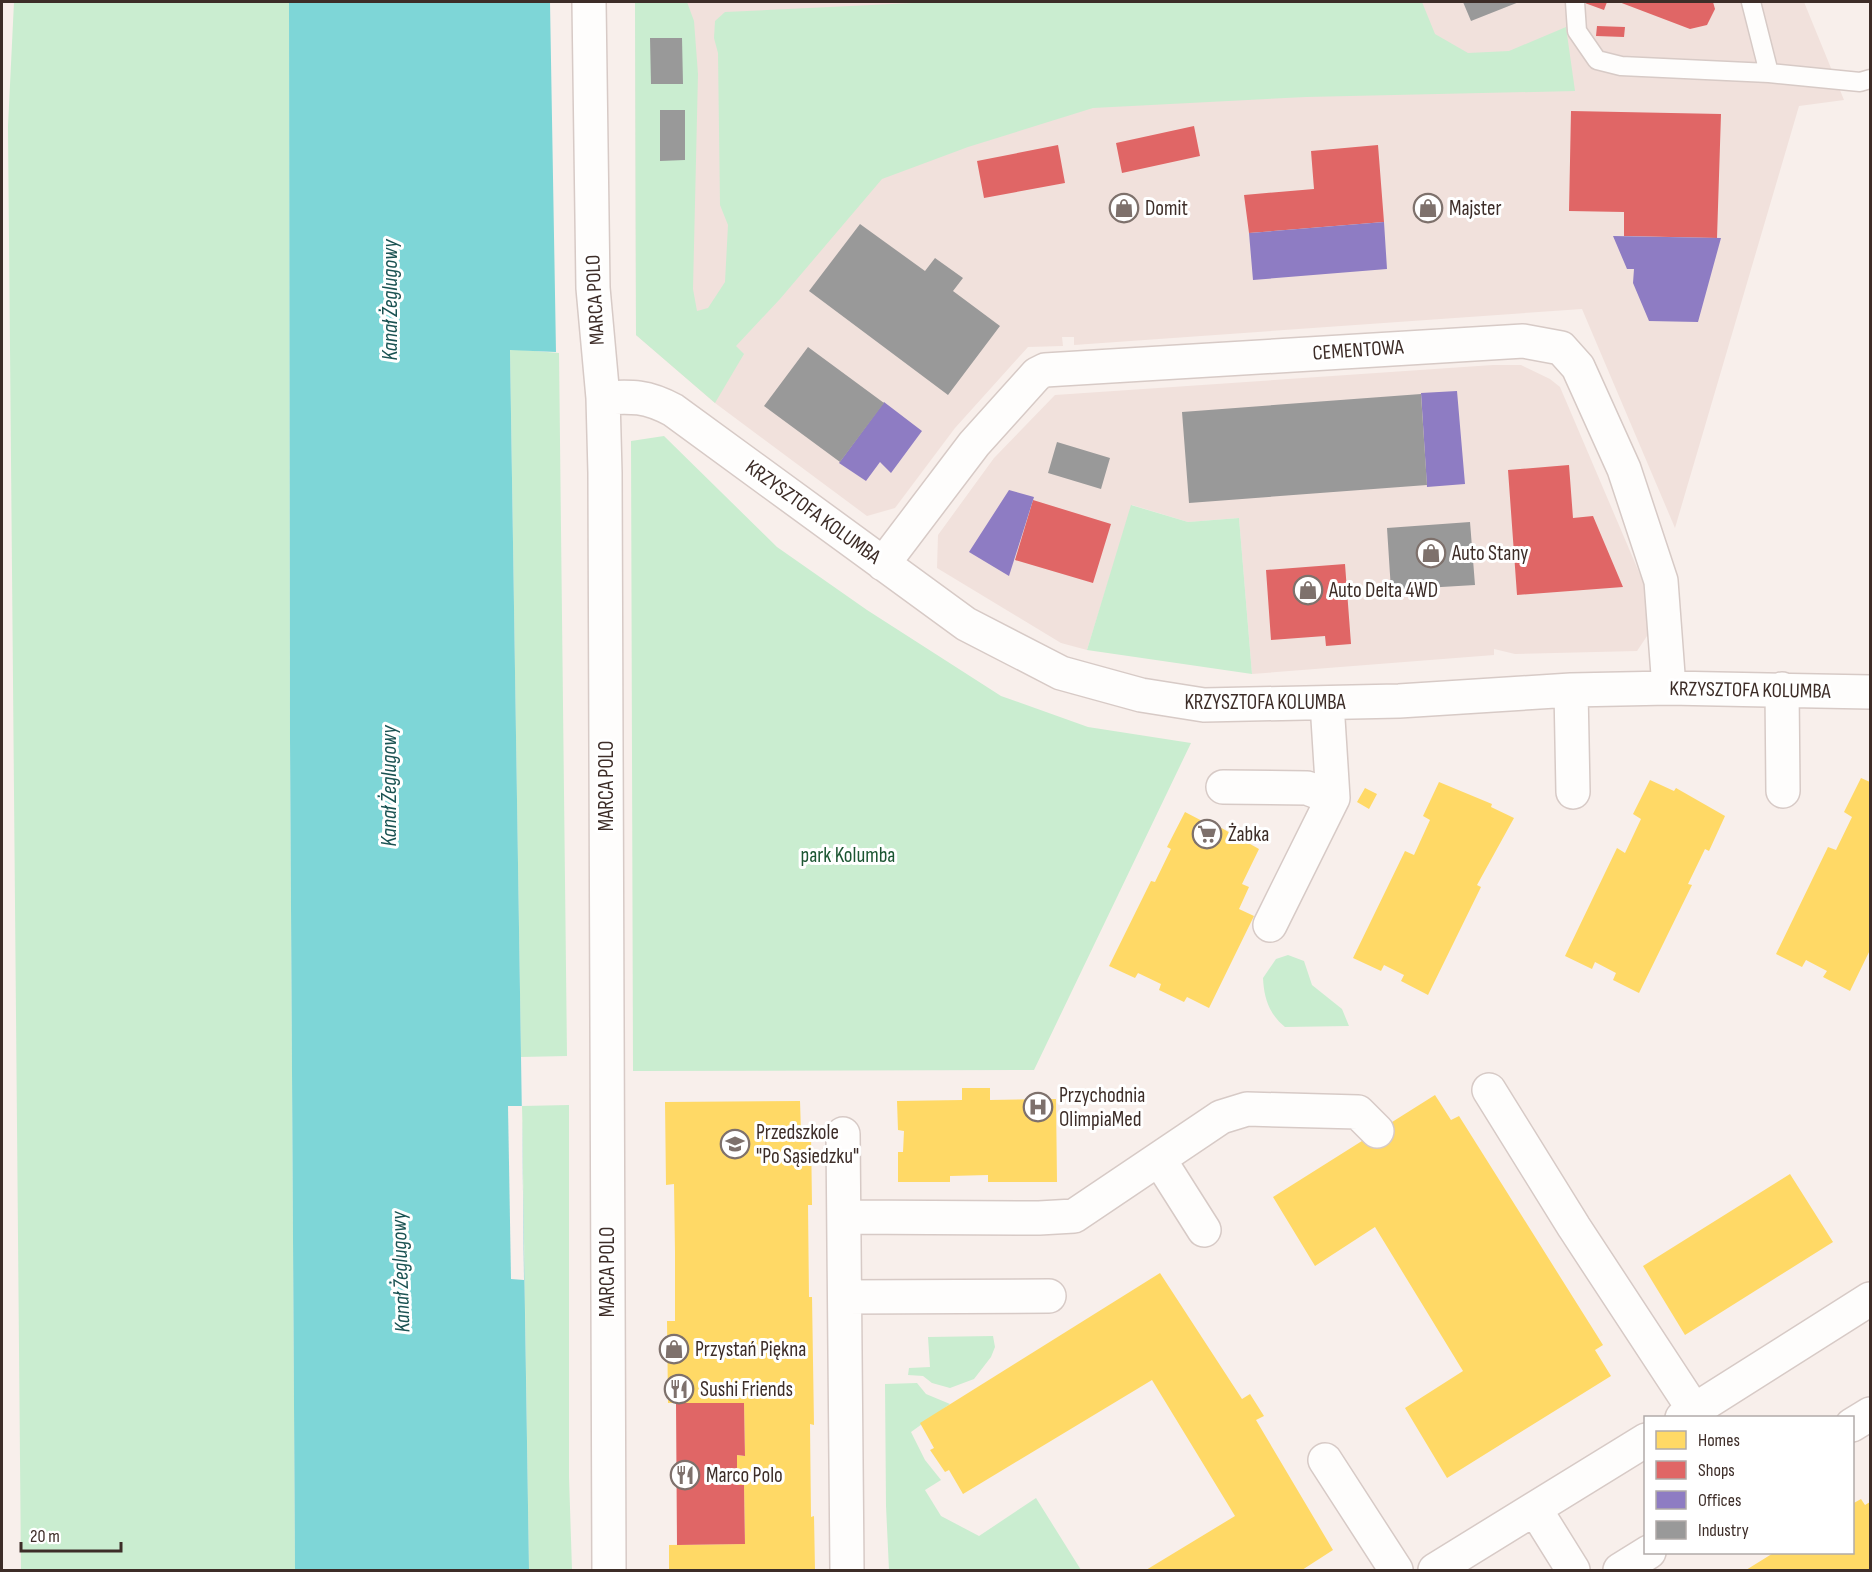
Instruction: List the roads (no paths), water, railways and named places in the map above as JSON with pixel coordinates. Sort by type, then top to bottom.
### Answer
[{"type":"street","name":"MARCA POLO","points":[[589,2],[593,288],[603,398],[609,1570]]},
{"type":"street","name":"CEMENTOWA","points":[[883,564],[974,444],[1037,374],[1045,370],[1523,341],[1561,348],[1578,367],[1624,469],[1661,581],[1669,688]]},
{"type":"street","name":"KRZYSZTOFA KOLUMBA","points":[[603,398],[632,396],[652,399],[673,410],[966,624],[1029,659],[1100,685],[1204,705],[1328,703],[1571,690],[1669,688],[1870,692]]},
{"type":"street","points":[[1782,689],[1783,791]]},
{"type":"street","points":[[1571,690],[1573,792]]},
{"type":"street","points":[[1270,925],[1333,798],[1328,703]]},
{"type":"street","points":[[1223,787],[1307,788],[1333,798]]},
{"type":"street","points":[[1489,1090],[1688,1414],[1870,1299]]},
{"type":"street","points":[[844,1217],[1039,1218],[1074,1216],[1221,1117],[1247,1109],[1358,1112],[1377,1131]]},
{"type":"street","points":[[843,1134],[847,1570]]},
{"type":"street","points":[[1158,1159],[1204,1230]]},
{"type":"street","points":[[845,1297],[1049,1296]]},
{"type":"street","points":[[1854,1424],[1870,1413]]},
{"type":"street","points":[[1435,1570],[1644,1441]]},
{"type":"street","points":[[1325,1460],[1396,1570]]},
{"type":"street","points":[[1535,1509],[1573,1570]]},
{"type":"street","points":[[1620,1570],[1646,1554]]},
{"type":"lane","points":[[1575,2],[1577,31],[1597,60],[1621,66],[1769,73],[1860,82],[1870,79]]},
{"type":"lane","points":[[1751,2],[1769,73]]},
{"type":"water","name":"Kanał Żeglugowy","points":[[289,2],[550,2],[556,352],[510,350],[529,1570],[295,1570],[290,740]]},
{"type":"place","name":"Domit","points":[[1124,208]]},
{"type":"place","name":"Majster","points":[[1428,208]]},
{"type":"place","name":"Auto Stany","points":[[1431,553]]},
{"type":"place","name":"Auto Delta 4WD","points":[[1308,590]]},
{"type":"place","name":"Żabka","points":[[1207,834]]},
{"type":"place","name":"Przychodnia OlimpiaMed","points":[[1038,1107]]},
{"type":"place","name":"Przedszkole \"Po Sąsiedzku\"","points":[[735,1144]]},
{"type":"place","name":"Przystań Piękna","points":[[674,1349]]},
{"type":"place","name":"Sushi Friends","points":[[679,1389]]},
{"type":"place","name":"Marco Polo","points":[[685,1475]]},
{"type":"park label","name":"park Kolumba","points":[[848,855]]}]
